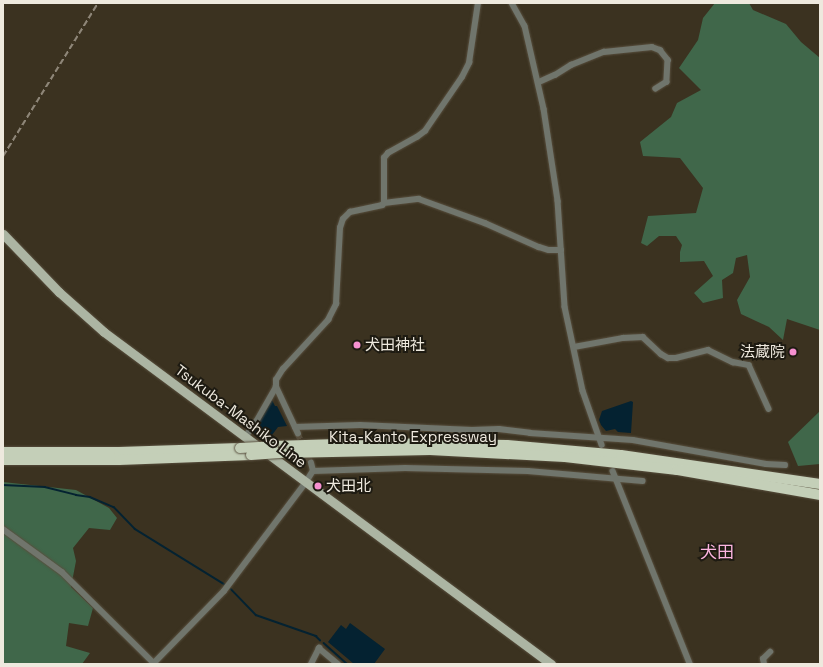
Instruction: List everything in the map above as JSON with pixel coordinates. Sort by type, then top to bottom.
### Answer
[{"type":"highway","name":"Kita-Kanto Expressway","points":[[3,452],[127,452],[371,442],[507,445],[621,455],[820,484]]},
{"type":"highway","name":"Kita-Kanto Expressway","points":[[3,460],[126,460],[283,453],[430,450],[558,457],[677,470],[820,495]]},
{"type":"main road","name":"Tsukuba-Mashiko Line","points":[[3,234],[28,261],[92,322],[551,664]]},
{"type":"street","points":[[384,203],[384,158],[388,152],[417,137],[425,131],[462,77],[469,63],[478,3]]},
{"type":"street","points":[[512,3],[525,26],[539,82],[549,136],[558,200],[564,300],[583,391],[602,445]]},
{"type":"street","points":[[539,82],[555,75],[571,65],[604,52],[652,47],[660,50],[668,60],[667,82],[656,89]]},
{"type":"street","points":[[298,434],[276,387],[276,380],[283,369],[328,320],[336,304],[340,228],[343,219],[350,212],[357,209],[382,205],[384,203],[419,199],[485,223],[539,248],[561,250]]},
{"type":"street","points":[[574,347],[623,338],[643,337],[661,354],[668,358],[676,358],[708,350],[733,362],[749,365],[769,409]]},
{"type":"street","points":[[244,436],[256,422],[276,387]]},
{"type":"street","points":[[295,427],[360,425],[472,430],[499,429],[530,433],[634,440],[766,464],[785,465]]},
{"type":"street","points":[[3,529],[62,572],[154,663],[224,591],[306,482],[313,471],[311,463]]},
{"type":"street","points":[[313,471],[404,468],[536,472],[643,481]]},
{"type":"street","points":[[613,471],[690,664]]},
{"type":"street","points":[[311,664],[319,648],[338,664]]},
{"type":"street","points":[[764,664],[763,659],[770,652]]},
{"type":"green space","points":[[715,3],[749,3],[753,10],[786,24],[801,42],[820,58],[820,330],[787,319],[783,340],[769,327],[741,314],[737,300],[750,277],[747,255],[736,258],[733,273],[722,280],[723,298],[703,303],[694,293],[713,276],[704,261],[680,262],[682,245],[676,236],[659,236],[647,246],[641,243],[648,216],[696,213],[703,188],[680,158],[643,156],[640,142],[671,117],[677,103],[701,90],[679,68],[698,40],[703,18]]},
{"type":"green space","points":[[820,411],[820,464],[798,466],[788,442]]},
{"type":"green space","points":[[3,482],[76,490],[109,508],[117,518],[110,530],[89,528],[73,548],[76,561],[71,587],[93,608],[88,626],[69,623],[66,646],[90,653],[82,664],[3,664]]},
{"type":"water","points":[[272,400],[275,406],[277,406],[287,426],[278,427],[269,439],[261,440],[252,432]]},
{"type":"water","points":[[631,401],[633,402],[631,433],[618,432],[615,429],[606,431],[599,420],[602,411]]},
{"type":"water","points":[[350,623],[385,649],[374,664],[354,664],[328,642],[341,625],[346,629]]},
{"type":"waterway","points":[[3,485],[45,487],[90,497],[114,507],[135,529],[224,584]]},
{"type":"waterway","points":[[231,589],[256,615],[316,636],[320,640]]},
{"type":"waterway","points":[[324,643],[347,664]]},
{"type":"tunnel","points":[[298,434],[311,463]]},
{"type":"railway","points":[[3,156],[98,3]]},
{"type":"place","name":"犬田神社","points":[[357,345]]},
{"type":"place","name":"法蔵院","points":[[793,352]]},
{"type":"place","name":"犬田北","points":[[318,486]]},
{"type":"district","name":"犬田","points":[[717,553]]}]
